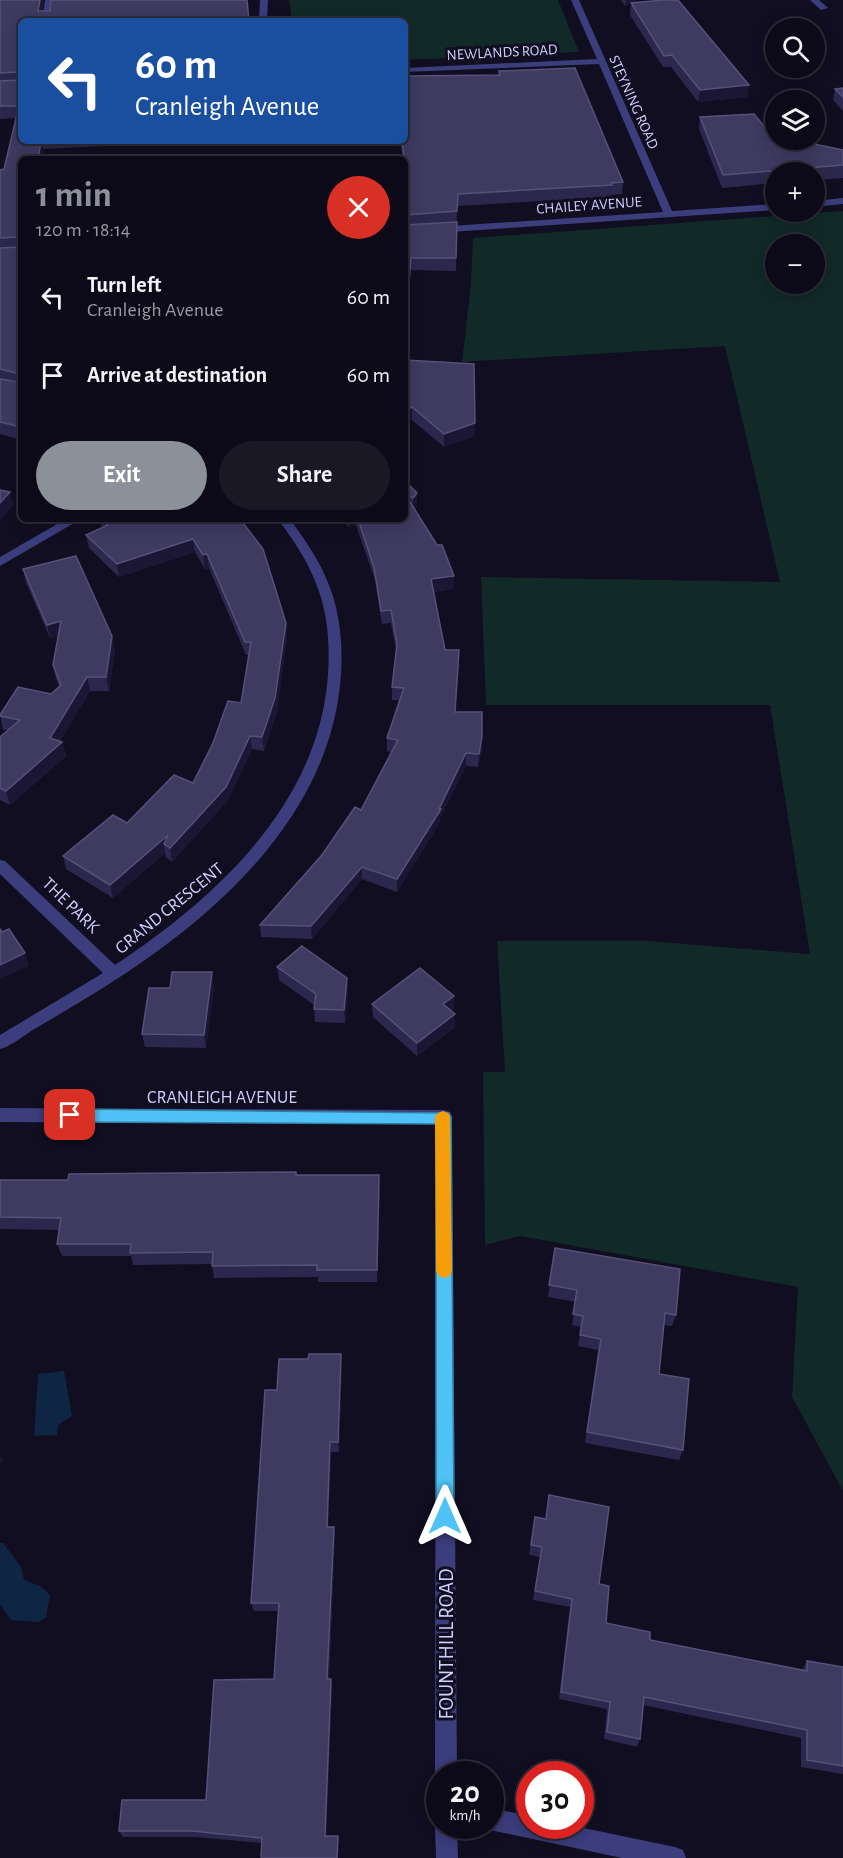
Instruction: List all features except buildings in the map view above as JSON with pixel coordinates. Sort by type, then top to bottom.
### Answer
[{"type":"street","points":[[46,18],[49,0]]},
{"type":"street","points":[[263,18],[264,0]]},
{"type":"street","name":"STEYNING ROAD","points":[[575,0],[669,214]]},
{"type":"street","points":[[814,0],[824,9]]},
{"type":"street","name":"NEWLANDS ROAD","points":[[408,70],[601,61]]},
{"type":"street","points":[[825,203],[843,201]]},
{"type":"street","name":"CHAILEY AVENUE","points":[[408,232],[765,208]]},
{"type":"street","points":[[0,562],[70,522]]},
{"type":"street","name":"GRAND CRESCENT","points":[[0,1043],[114,974],[196,913],[231,883],[261,849],[293,802],[326,731],[333,704],[336,654],[331,610],[318,571],[286,522]]},
{"type":"street","name":"THE PARK","points":[[0,865],[114,974]]},
{"type":"street","name":"CRANLEIGH AVENUE","points":[[0,1115],[444,1117]]},
{"type":"street","name":"FOUNTHILL ROAD","points":[[444,1117],[446,1761]]},
{"type":"street","points":[[504,1822],[675,1858]]},
{"type":"street","points":[[446,1839],[447,1858]]},
{"type":"green space","points":[[289,0],[558,0],[579,52],[408,60],[408,18],[292,18]]},
{"type":"green space","points":[[843,211],[843,1491],[792,1397],[798,1287],[520,1236],[485,1245],[483,1072],[505,1072],[497,941],[648,941],[810,954],[770,705],[486,705],[481,577],[780,582],[725,346],[462,362],[471,283],[473,238],[765,217],[765,222],[825,222],[825,212]]},
{"type":"water","points":[[64,1371],[72,1416],[58,1425],[57,1435],[34,1436],[38,1374]]},
{"type":"water","points":[[0,1543],[3,1543],[21,1567],[24,1580],[40,1586],[50,1595],[46,1617],[39,1622],[11,1620],[0,1604]]},
{"type":"slow traffic","points":[[443,1117],[444,1271]]},
{"type":"route","points":[[70,1115],[444,1117],[445,1516]]}]
